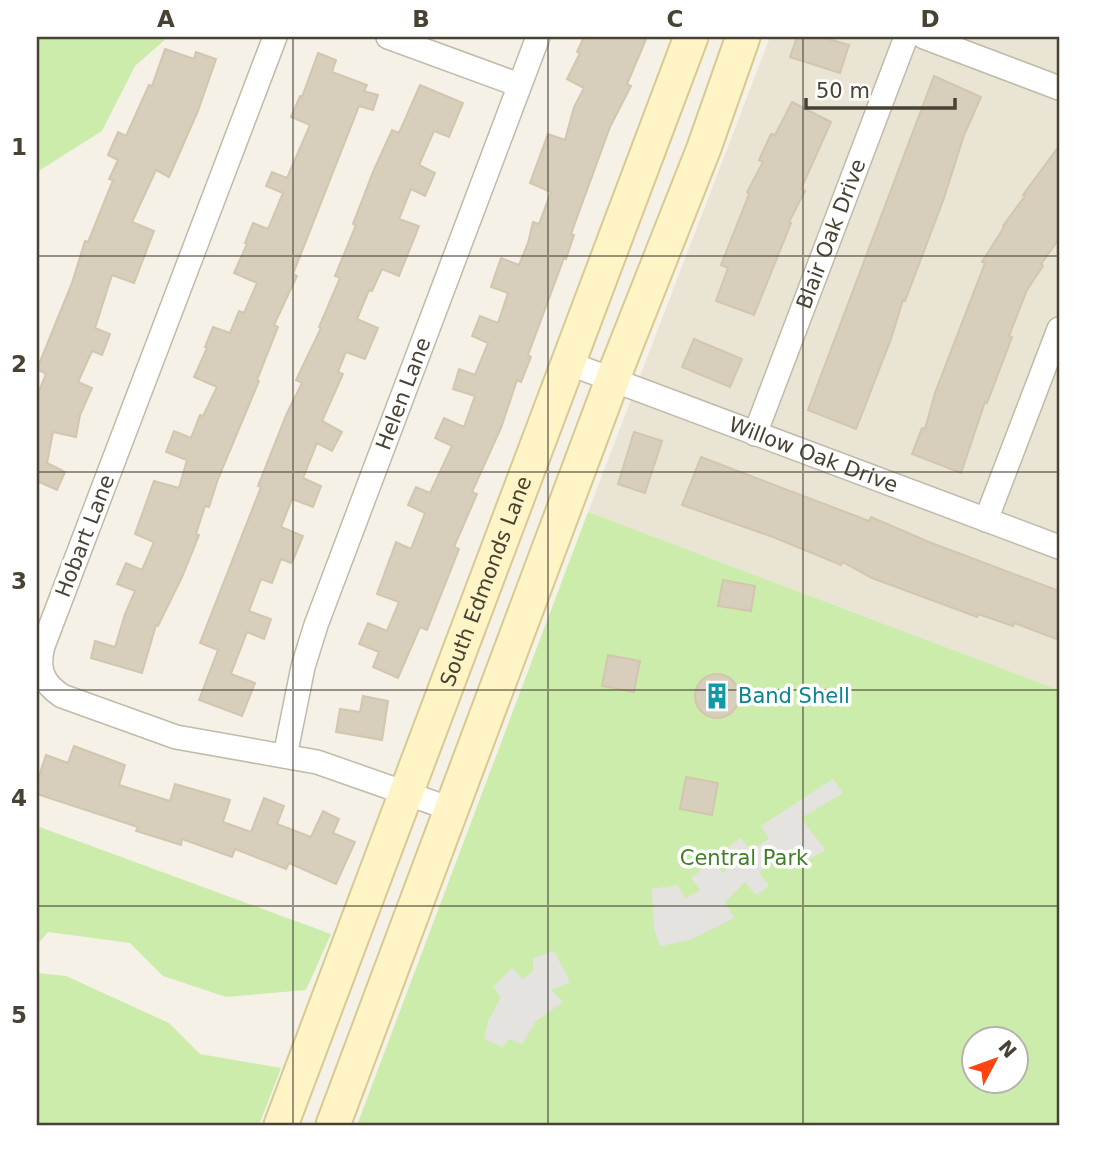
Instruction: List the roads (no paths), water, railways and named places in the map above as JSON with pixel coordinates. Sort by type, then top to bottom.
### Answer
[{"type":"main road","name":"South Edmonds Lane","points":[[281,1125],[691,37]]},
{"type":"main road","points":[[333,1125],[614,379],[704,148],[743,37]]},
{"type":"street","name":"Hobart Lane","points":[[275,37],[40,658],[44,679],[51,689],[62,696],[176,737],[317,762],[405,792]]},
{"type":"street","points":[[388,37],[519,85]]},
{"type":"street","name":"Helen Lane","points":[[285,756],[303,667],[316,625],[538,37]]},
{"type":"street","name":"Blair Oak Drive","points":[[755,433],[906,37]]},
{"type":"street","points":[[924,37],[1059,87]]},
{"type":"street","points":[[986,520],[1059,329]]},
{"type":"street","name":"Willow Oak Drive","points":[[568,363],[1059,547]]},
{"type":"street","points":[[405,792],[451,809]]},
{"type":"place","name":"Band Shell","points":[[717,696]]},
{"type":"park label","name":"Central Park","points":[[744,858]]}]
